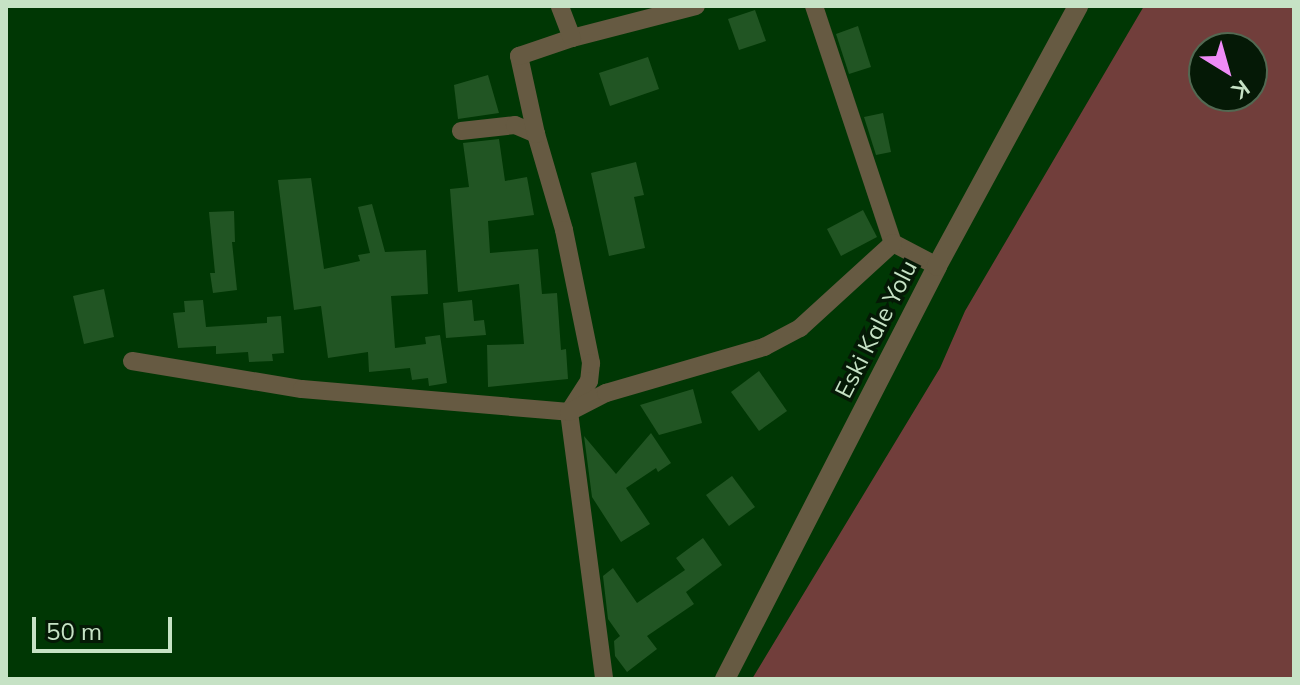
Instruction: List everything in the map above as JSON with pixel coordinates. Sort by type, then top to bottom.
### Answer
[{"type":"street","points":[[560,6],[572,38]]},
{"type":"street","points":[[604,679],[569,412],[589,381],[591,363],[564,230],[536,134],[519,56],[572,38],[696,6]]},
{"type":"street","points":[[814,6],[893,243],[937,266]]},
{"type":"street","name":"Eski Kale Yolu","points":[[725,679],[937,266],[1078,6]]},
{"type":"street","points":[[461,131],[515,125],[536,134]]},
{"type":"street","points":[[132,361],[302,389],[569,412],[606,393],[764,347],[800,328],[893,243]]},
{"type":"shaded area","points":[[1144,6],[1294,6],[1294,679],[752,679],[940,368],[965,311]]},
{"type":"building","points":[[755,10],[766,41],[739,50],[728,19]]},
{"type":"building","points":[[858,26],[871,67],[849,74],[836,34]]},
{"type":"building","points":[[648,57],[659,89],[610,106],[599,73]]},
{"type":"building","points":[[488,75],[499,113],[458,119],[454,85]]},
{"type":"building","points":[[883,113],[891,152],[876,155],[864,117]]},
{"type":"building","points":[[499,139],[505,181],[527,177],[534,215],[488,221],[490,253],[538,249],[542,294],[557,293],[561,350],[566,349],[568,379],[488,387],[487,345],[524,344],[519,284],[458,292],[450,189],[469,187],[463,143]]},
{"type":"building","points":[[636,162],[644,195],[634,197],[645,248],[609,256],[591,173]]},
{"type":"building","points":[[311,178],[324,269],[360,261],[358,255],[370,253],[358,207],[372,204],[385,252],[426,250],[428,294],[391,296],[395,348],[426,344],[425,337],[440,335],[447,383],[429,386],[428,378],[412,380],[410,368],[369,372],[368,352],[328,358],[321,306],[294,310],[278,180]]},
{"type":"building","points":[[863,210],[877,237],[841,256],[827,229]]},
{"type":"building","points":[[234,211],[235,242],[232,242],[237,290],[213,293],[210,273],[215,273],[209,212]]},
{"type":"building","points":[[104,289],[114,337],[84,344],[73,296]]},
{"type":"building","points":[[203,300],[206,327],[267,323],[267,317],[281,316],[284,353],[272,354],[273,361],[249,362],[248,352],[216,354],[216,346],[178,348],[173,313],[185,312],[184,301]]},
{"type":"building","points":[[472,300],[474,321],[484,320],[486,335],[446,338],[443,303]]},
{"type":"building","points":[[759,371],[787,411],[759,431],[731,392]]},
{"type":"building","points":[[693,389],[702,423],[659,435],[640,405]]},
{"type":"building","points":[[651,433],[671,463],[658,472],[656,468],[626,488],[650,524],[621,542],[592,497],[584,436],[616,474]]},
{"type":"building","points":[[732,476],[755,507],[729,526],[706,495]]},
{"type":"building","points":[[703,538],[722,565],[686,592],[694,604],[647,636],[657,649],[627,672],[615,656],[614,641],[620,636],[608,619],[603,576],[613,568],[637,603],[685,570],[676,558]]}]
